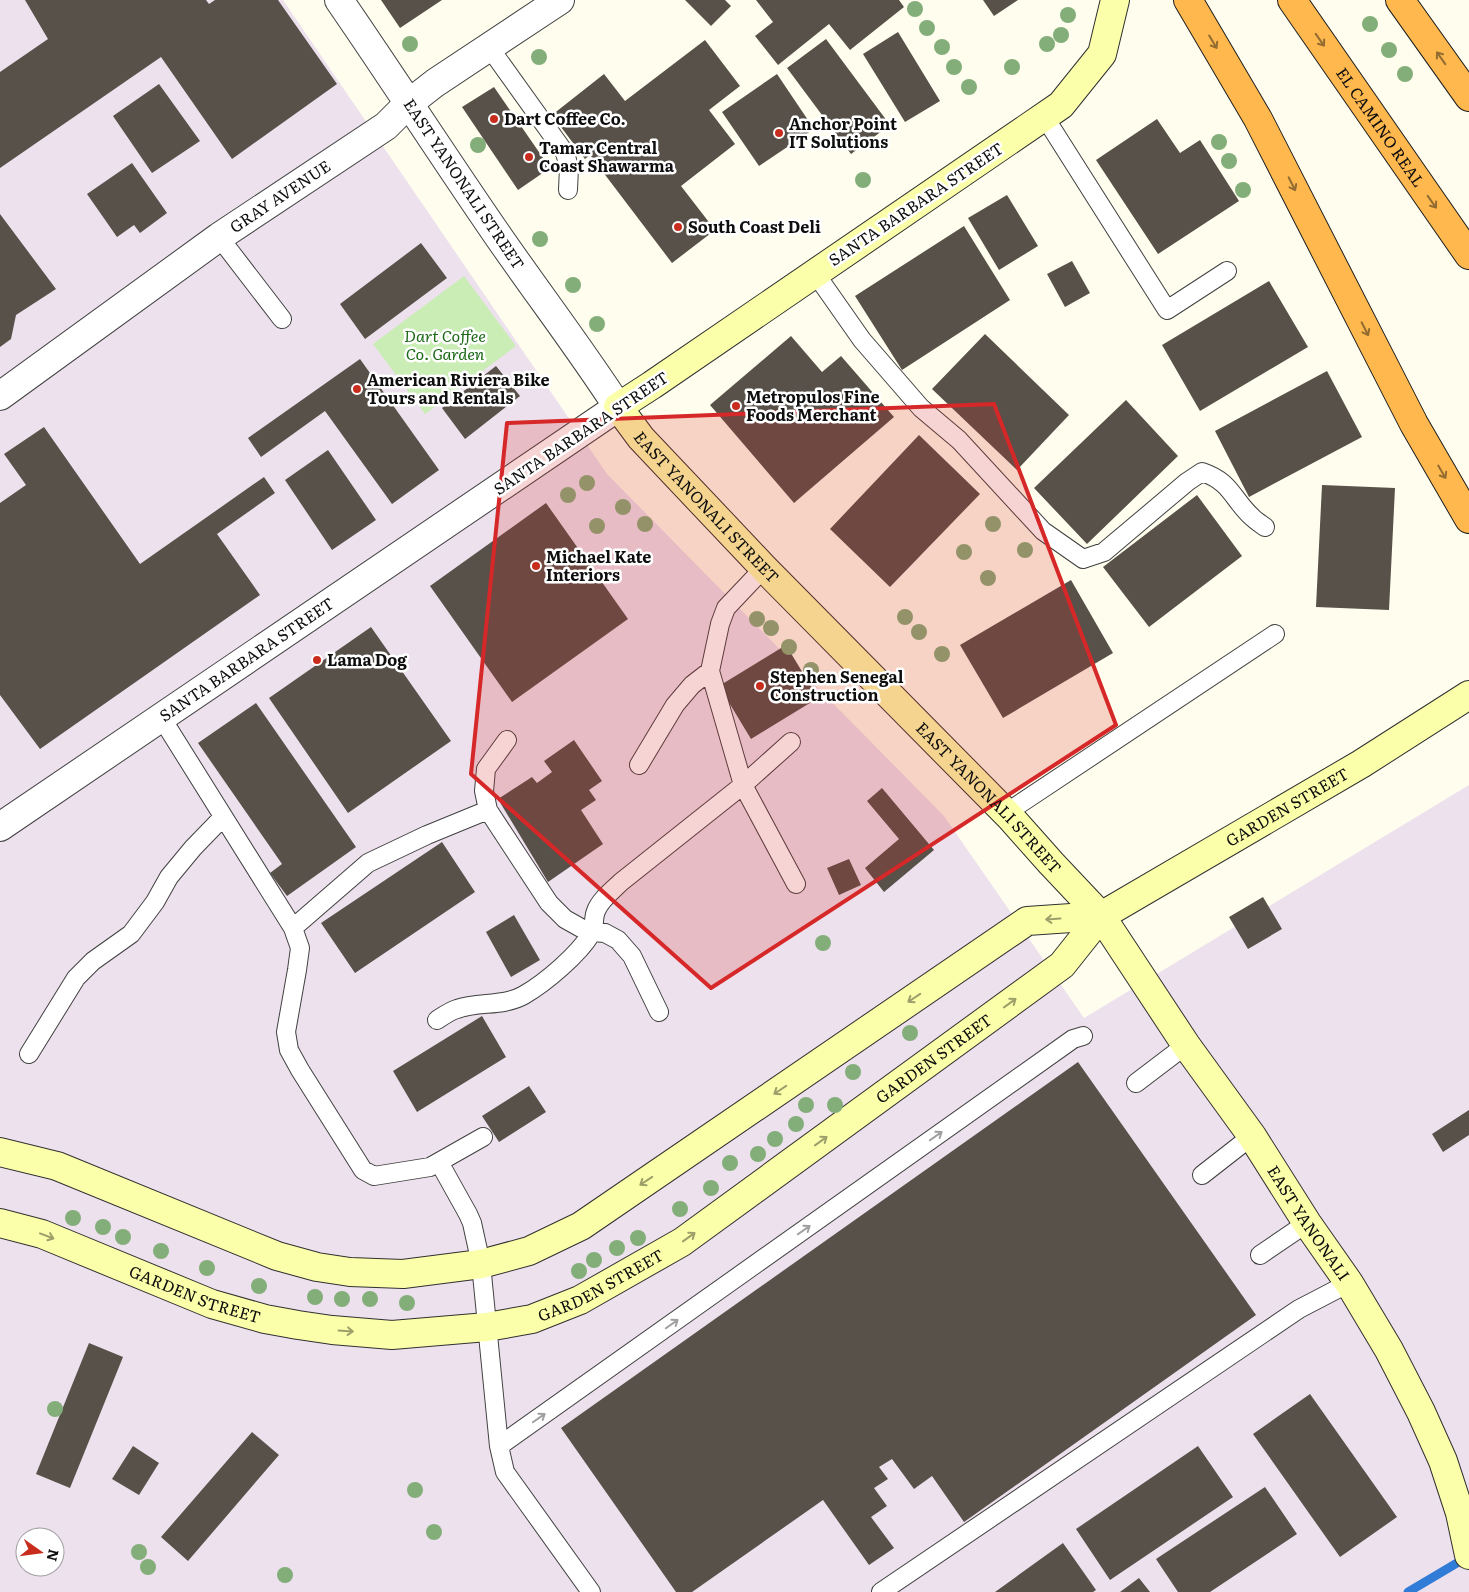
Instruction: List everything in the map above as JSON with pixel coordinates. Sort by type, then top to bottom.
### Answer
[{"type":"highway","points":[[1188,0],[1258,119],[1414,424],[1469,519]]},
{"type":"highway","name":"EL CAMINO REAL","points":[[1292,0],[1469,255]]},
{"type":"highway","points":[[1400,0],[1469,97]]},
{"type":"main road","name":"SANTA BARBARA STREET","points":[[618,407],[1061,105],[1102,54],[1115,0]]},
{"type":"main road","name":"EAST YANONALI STREET","points":[[618,407],[641,438],[764,568],[1006,813],[1101,916]]},
{"type":"main road","name":"GARDEN STREET","points":[[0,1223],[42,1234],[212,1304],[266,1319],[332,1330],[392,1334],[487,1327],[532,1319],[580,1300],[682,1242],[1062,965],[1101,916],[1361,764],[1469,694]]},
{"type":"main road","name":"GARDEN STREET","points":[[0,1152],[57,1166],[277,1256],[317,1267],[350,1272],[403,1274],[481,1264],[529,1251],[581,1226],[1027,920],[1101,916]]},
{"type":"main road","name":"EAST YANONALI","points":[[1101,916],[1186,1045],[1252,1136],[1307,1223],[1349,1283],[1389,1350],[1421,1412],[1443,1461],[1460,1513],[1469,1555]]},
{"type":"street","name":"EAST YANONALI STREET","points":[[339,0],[395,81],[408,104],[618,407]]},
{"type":"street","name":"GRAY AVENUE","points":[[0,396],[219,237],[386,126],[408,104],[447,74],[560,0]]},
{"type":"street","name":"SANTA BARBARA STREET","points":[[0,827],[618,407]]},
{"type":"lane","points":[[489,47],[565,153],[569,167],[568,190]]},
{"type":"lane","points":[[1044,116],[1167,310],[1227,271]]},
{"type":"lane","points":[[219,237],[282,319]]},
{"type":"lane","points":[[815,273],[862,340],[921,408],[959,440],[1042,530],[1083,559],[1104,552],[1180,488],[1202,472],[1216,477],[1232,491],[1251,516],[1265,527]]},
{"type":"lane","points":[[764,568],[726,608],[720,624],[710,671],[743,785],[796,884]]},
{"type":"lane","points":[[1006,813],[1274,634]]},
{"type":"lane","points":[[639,765],[675,705],[692,685],[710,671]]},
{"type":"lane","points":[[161,717],[293,928],[300,948],[286,1032],[289,1050],[363,1170],[374,1176],[430,1166],[483,1137]]},
{"type":"lane","points":[[507,740],[486,769],[484,791],[488,810],[549,903],[564,919],[592,932],[605,934],[618,940],[632,956],[659,1012]]},
{"type":"lane","points":[[437,1020],[456,1009],[497,1004],[522,996],[537,986],[570,959],[592,932],[596,911],[620,882],[743,785],[791,742]]},
{"type":"lane","points":[[293,928],[368,863],[427,835],[488,810]]},
{"type":"lane","points":[[29,1054],[76,978],[92,961],[131,934],[169,877],[193,848],[223,817]]},
{"type":"lane","points":[[499,1446],[1064,1044],[1083,1036]]},
{"type":"lane","points":[[1136,1083],[1186,1045]]},
{"type":"lane","points":[[1202,1175],[1252,1136]]},
{"type":"lane","points":[[439,1162],[472,1223],[481,1264],[499,1446],[505,1472],[591,1592]]},
{"type":"lane","points":[[1260,1255],[1307,1223]]},
{"type":"lane","points":[[881,1592],[1299,1309],[1349,1283]]},
{"type":"highlighted area","points":[[994,404],[1116,725],[711,988],[471,774],[507,423]]},
{"type":"shaded area","points":[[0,0],[283,0],[607,474],[944,816],[1084,1018],[1469,785],[1469,1592],[0,1592]]},
{"type":"green space","name":"Dart Coffee Co. Garden","points":[[464,276],[516,346],[425,414],[373,344]]},
{"type":"building","points":[[25,0],[206,0],[209,4],[215,0],[278,0],[337,84],[232,159],[161,57],[0,168],[0,72],[48,39]]},
{"type":"building","points":[[381,0],[442,0],[400,28]]},
{"type":"building","points":[[685,0],[725,0],[731,6],[711,26]]},
{"type":"building","points":[[756,0],[899,0],[904,7],[850,50],[829,24],[778,65],[755,36],[773,22]]},
{"type":"building","points":[[983,0],[1018,0],[994,16]]},
{"type":"building","points":[[898,32],[940,101],[905,122],[863,54]]},
{"type":"building","points":[[826,39],[890,125],[851,154],[787,68]]},
{"type":"building","points":[[705,40],[740,86],[709,110],[735,144],[681,186],[715,230],[672,263],[590,155],[585,159],[552,115],[604,74],[625,101]]},
{"type":"building","points":[[777,74],[814,129],[759,166],[722,112]]},
{"type":"building","points":[[159,84],[200,141],[152,173],[113,116]]},
{"type":"building","points":[[494,87],[550,168],[518,190],[462,107]]},
{"type":"building","points":[[1157,119],[1180,153],[1200,140],[1239,201],[1158,254],[1096,160]]},
{"type":"building","points":[[132,163],[167,213],[140,233],[134,225],[117,237],[87,194]]},
{"type":"building","points":[[1007,195],[1038,246],[999,270],[968,218]]},
{"type":"building","points":[[0,214],[56,289],[16,315],[11,339],[0,347]]},
{"type":"building","points":[[964,226],[1010,300],[902,370],[855,296]]},
{"type":"building","points":[[421,243],[447,278],[365,339],[340,304]]},
{"type":"building","points":[[1072,261],[1090,293],[1065,307],[1047,274]]},
{"type":"building","points":[[1269,281],[1308,347],[1200,411],[1162,345]]},
{"type":"building","points":[[985,334],[1069,415],[1017,470],[932,389]]},
{"type":"building","points":[[791,336],[822,372],[841,356],[894,417],[794,503],[710,405]]},
{"type":"building","points":[[360,359],[439,470],[392,504],[325,411],[261,457],[248,438]]},
{"type":"building","points":[[496,366],[520,396],[465,439],[442,408]]},
{"type":"building","points":[[1327,371],[1362,437],[1249,497],[1215,431]]},
{"type":"building","points":[[1126,400],[1178,456],[1087,544],[1034,488]]},
{"type":"building","points":[[44,427],[140,564],[264,477],[275,493],[217,534],[260,595],[40,749],[0,695],[0,503],[26,485],[4,454]]},
{"type":"building","points":[[919,435],[980,494],[890,587],[830,529]]},
{"type":"building","points":[[328,450],[376,520],[332,550],[285,480]]},
{"type":"building","points":[[1322,485],[1395,488],[1389,610],[1316,607]]},
{"type":"building","points":[[1197,495],[1242,556],[1149,627],[1103,567]]},
{"type":"building","points":[[546,503],[628,619],[512,702],[430,586]]},
{"type":"building","points":[[1071,580],[1113,653],[1003,718],[960,645]]},
{"type":"building","points":[[371,627],[451,741],[348,813],[269,698]]},
{"type":"building","points":[[786,645],[818,698],[751,739],[719,686]]},
{"type":"building","points":[[256,703],[356,847],[287,896],[270,873],[282,864],[198,743]]},
{"type":"building","points":[[574,740],[602,781],[589,790],[596,800],[581,810],[603,844],[548,882],[498,799],[532,777],[537,783],[552,772],[544,761]]},
{"type":"building","points":[[882,788],[934,850],[884,892],[865,868],[899,839],[867,801]]},
{"type":"building","points":[[442,842],[475,892],[355,973],[321,923]]},
{"type":"building","points":[[849,859],[861,885],[839,895],[827,868]]},
{"type":"building","points":[[1263,897],[1282,929],[1248,949],[1229,917]]},
{"type":"building","points":[[514,915],[540,960],[511,977],[486,932]]},
{"type":"building","points":[[482,1016],[506,1057],[417,1112],[393,1071]]},
{"type":"building","points":[[1078,1062],[1256,1315],[964,1522],[932,1476],[914,1489],[892,1459],[879,1467],[888,1479],[874,1488],[887,1506],[871,1517],[894,1548],[869,1565],[823,1500],[692,1592],[676,1592],[561,1428]]},
{"type":"building","points":[[529,1086],[546,1112],[499,1142],[482,1116]]},
{"type":"building","points":[[1469,1110],[1469,1135],[1443,1152],[1432,1134]]},
{"type":"building","points":[[89,1343],[123,1357],[70,1488],[36,1474]]},
{"type":"building","points":[[1310,1394],[1397,1517],[1340,1557],[1253,1434]]},
{"type":"building","points":[[252,1432],[279,1455],[188,1561],[161,1537]]},
{"type":"building","points":[[133,1446],[159,1463],[139,1495],[112,1479]]},
{"type":"building","points":[[1198,1446],[1233,1497],[1110,1580],[1076,1529]]},
{"type":"building","points":[[1265,1487],[1297,1534],[1210,1592],[1178,1592],[1156,1559]]},
{"type":"building","points":[[1063,1543],[1096,1590],[1093,1592],[995,1592]]},
{"type":"building","points":[[1139,1578],[1150,1592],[1120,1592]]},
{"type":"waterway","points":[[1408,1592],[1467,1557]]},
{"type":"place","name":"Dart Coffee Co.","points":[[494,119]]},
{"type":"place","name":"Anchor Point IT Solutions","points":[[779,133]]},
{"type":"place","name":"Tamar Central Coast Shawarma","points":[[529,157]]},
{"type":"place","name":"South Coast Deli","points":[[678,227]]},
{"type":"place","name":"American Riviera Bike Tours and Rentals","points":[[357,389]]},
{"type":"place","name":"Metropulos Fine Foods Merchant","points":[[736,406]]},
{"type":"place","name":"Michael Kate Interiors","points":[[536,566]]},
{"type":"place","name":"Lama Dog","points":[[317,660]]},
{"type":"place","name":"Stephen Senegal Construction","points":[[760,686]]}]
